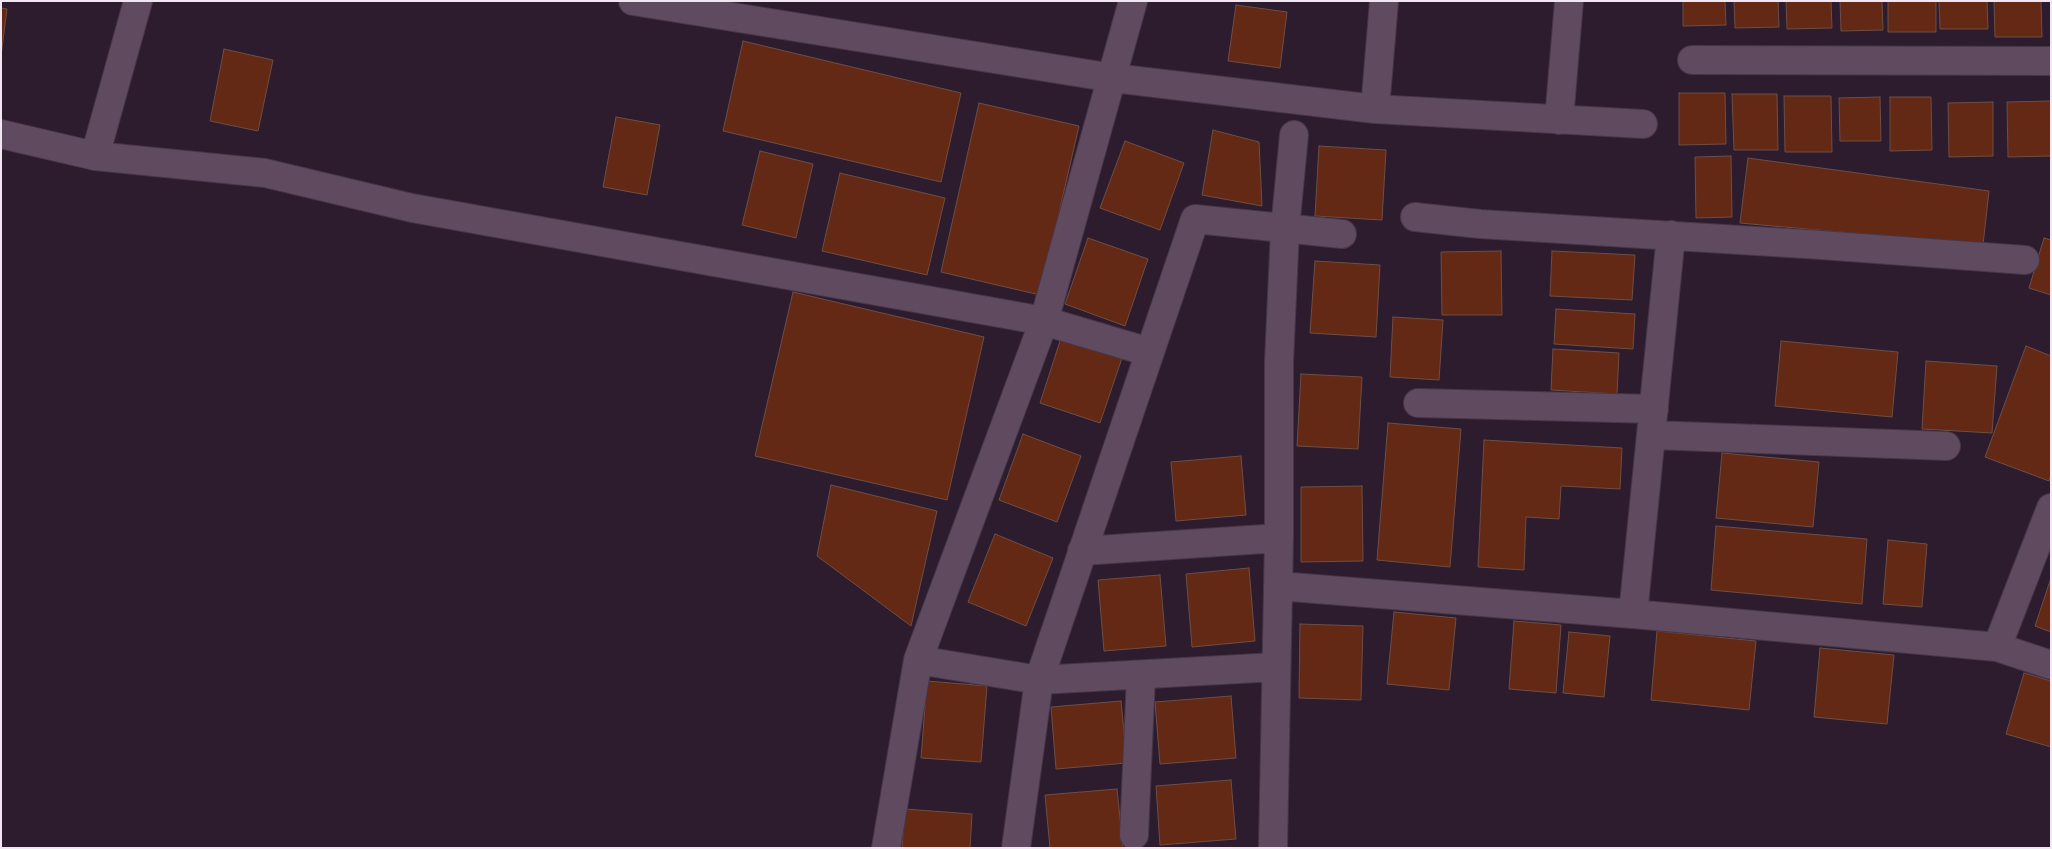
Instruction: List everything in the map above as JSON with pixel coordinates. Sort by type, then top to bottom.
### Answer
[{"type":"street","points":[[95,156],[138,1]]},
{"type":"street","points":[[633,1],[710,8],[1113,78],[1375,109],[1643,124]]},
{"type":"street","points":[[886,848],[918,660],[1044,321],[1133,1]]},
{"type":"street","points":[[1375,109],[1384,1]]},
{"type":"street","points":[[1559,120],[1569,1]]},
{"type":"street","points":[[1692,60],[2051,61]]},
{"type":"street","points":[[1,134],[95,156],[265,173],[412,208],[1044,321],[1149,352]]},
{"type":"street","points":[[1273,848],[1279,538],[1280,362],[1285,229],[1294,135]]},
{"type":"street","points":[[1416,217],[1480,224],[1671,235],[2025,260]]},
{"type":"street","points":[[1016,848],[1039,680],[1195,219],[1342,234]]},
{"type":"street","points":[[1633,614],[1671,235]]},
{"type":"street","points":[[1418,403],[1946,446]]},
{"type":"street","points":[[1997,647],[2051,508]]},
{"type":"street","points":[[1082,551],[1279,538]]},
{"type":"street","points":[[1278,586],[1633,614],[1997,647],[2051,665]]},
{"type":"street","points":[[918,660],[1039,680],[1141,676],[1276,667]]},
{"type":"street","points":[[1134,835],[1141,676]]},
{"type":"building","points":[[1683,1],[1725,1],[1726,25],[1683,26]]},
{"type":"building","points":[[1734,1],[1778,1],[1779,27],[1735,28]]},
{"type":"building","points":[[1786,1],[1831,1],[1832,28],[1787,29]]},
{"type":"building","points":[[1840,1],[1882,1],[1883,30],[1841,31]]},
{"type":"building","points":[[1888,1],[1936,1],[1936,32],[1888,32]]},
{"type":"building","points":[[1939,1],[1987,1],[1988,29],[1940,29]]},
{"type":"building","points":[[1994,1],[2041,1],[2042,37],[1995,37]]},
{"type":"building","points":[[1236,5],[1287,12],[1280,68],[1228,61]]},
{"type":"building","points":[[1,8],[7,9],[1,56]]},
{"type":"building","points":[[743,41],[961,93],[941,182],[723,131]]},
{"type":"building","points":[[224,49],[273,60],[258,131],[210,121]]},
{"type":"building","points":[[1679,93],[1725,93],[1726,144],[1679,145]]},
{"type":"building","points":[[1732,94],[1777,94],[1778,150],[1734,150]]},
{"type":"building","points":[[1784,96],[1831,96],[1832,152],[1785,152]]},
{"type":"building","points":[[1880,97],[1881,141],[1840,141],[1839,98]]},
{"type":"building","points":[[1890,97],[1931,97],[1932,150],[1890,151]]},
{"type":"building","points":[[2051,101],[2051,156],[2008,157],[2007,102]]},
{"type":"building","points":[[1993,102],[1993,156],[1949,157],[1948,103]]},
{"type":"building","points":[[979,103],[1079,126],[1040,295],[941,272]]},
{"type":"building","points":[[616,117],[660,125],[647,195],[603,187]]},
{"type":"building","points":[[1213,130],[1259,142],[1262,206],[1202,195]]},
{"type":"building","points":[[1125,141],[1184,163],[1160,230],[1100,208]]},
{"type":"building","points":[[1319,146],[1386,150],[1382,220],[1315,216]]},
{"type":"building","points":[[760,151],[813,164],[796,238],[742,225]]},
{"type":"building","points":[[1731,156],[1732,217],[1696,218],[1695,157]]},
{"type":"building","points":[[1748,158],[1989,191],[1983,245],[1740,223]]},
{"type":"building","points":[[840,173],[945,198],[927,275],[822,251]]},
{"type":"building","points":[[1088,238],[1148,259],[1125,326],[1065,304]]},
{"type":"building","points":[[2044,238],[2051,240],[2051,295],[2029,288]]},
{"type":"building","points":[[1501,251],[1502,315],[1442,315],[1441,252]]},
{"type":"building","points":[[1552,251],[1635,255],[1632,300],[1550,296]]},
{"type":"building","points":[[1315,261],[1380,265],[1376,337],[1310,333]]},
{"type":"building","points":[[793,292],[984,337],[947,500],[755,456]]},
{"type":"building","points":[[1556,309],[1635,314],[1633,349],[1554,344]]},
{"type":"building","points":[[1393,317],[1443,320],[1439,380],[1390,377]]},
{"type":"building","points":[[1061,338],[1122,358],[1100,423],[1040,403]]},
{"type":"building","points":[[1781,341],[1898,352],[1892,417],[1775,406]]},
{"type":"building","points":[[2026,346],[2051,356],[2051,475],[2049,481],[1985,457]]},
{"type":"building","points":[[1553,349],[1619,353],[1617,394],[1551,390]]},
{"type":"building","points":[[1926,361],[1997,366],[1992,433],[1922,429]]},
{"type":"building","points":[[1301,374],[1362,377],[1358,449],[1297,446]]},
{"type":"building","points":[[1388,423],[1461,429],[1450,567],[1377,560]]},
{"type":"building","points":[[1023,434],[1081,456],[1057,522],[999,500]]},
{"type":"building","points":[[1484,440],[1622,448],[1620,489],[1561,486],[1559,519],[1526,517],[1524,570],[1478,567]]},
{"type":"building","points":[[1722,453],[1819,462],[1813,527],[1716,518]]},
{"type":"building","points":[[1241,456],[1246,515],[1176,521],[1171,462]]},
{"type":"building","points":[[831,485],[937,511],[911,626],[817,556]]},
{"type":"building","points":[[1362,486],[1363,561],[1301,562],[1301,487]]},
{"type":"building","points":[[1716,526],[1867,539],[1862,604],[1711,590]]},
{"type":"building","points":[[995,534],[1053,558],[1026,626],[968,602]]},
{"type":"building","points":[[1888,540],[1927,544],[1922,607],[1883,604]]},
{"type":"building","points":[[1249,568],[1255,641],[1192,647],[1186,574]]},
{"type":"building","points":[[1160,575],[1166,646],[1104,651],[1098,580]]},
{"type":"building","points":[[2051,578],[2051,632],[2035,626]]},
{"type":"building","points":[[1394,612],[1456,618],[1449,690],[1387,684]]},
{"type":"building","points":[[1514,621],[1561,625],[1556,693],[1509,689]]},
{"type":"building","points":[[1300,624],[1363,626],[1361,700],[1299,698]]},
{"type":"building","points":[[1657,631],[1756,641],[1749,710],[1651,700]]},
{"type":"building","points":[[1569,632],[1610,636],[1604,697],[1563,693]]},
{"type":"building","points":[[1820,648],[1894,655],[1887,724],[1814,717]]},
{"type":"building","points":[[2024,673],[2051,681],[2051,747],[2006,734]]},
{"type":"building","points":[[927,681],[987,686],[981,762],[921,758]]},
{"type":"building","points":[[1231,696],[1236,758],[1160,764],[1155,702]]},
{"type":"building","points":[[1121,701],[1127,763],[1056,769],[1051,707]]},
{"type":"building","points":[[1231,780],[1236,839],[1160,845],[1156,786]]},
{"type":"building","points":[[1117,789],[1123,848],[1050,848],[1045,795]]},
{"type":"building","points":[[905,809],[972,814],[970,848],[902,848]]}]
